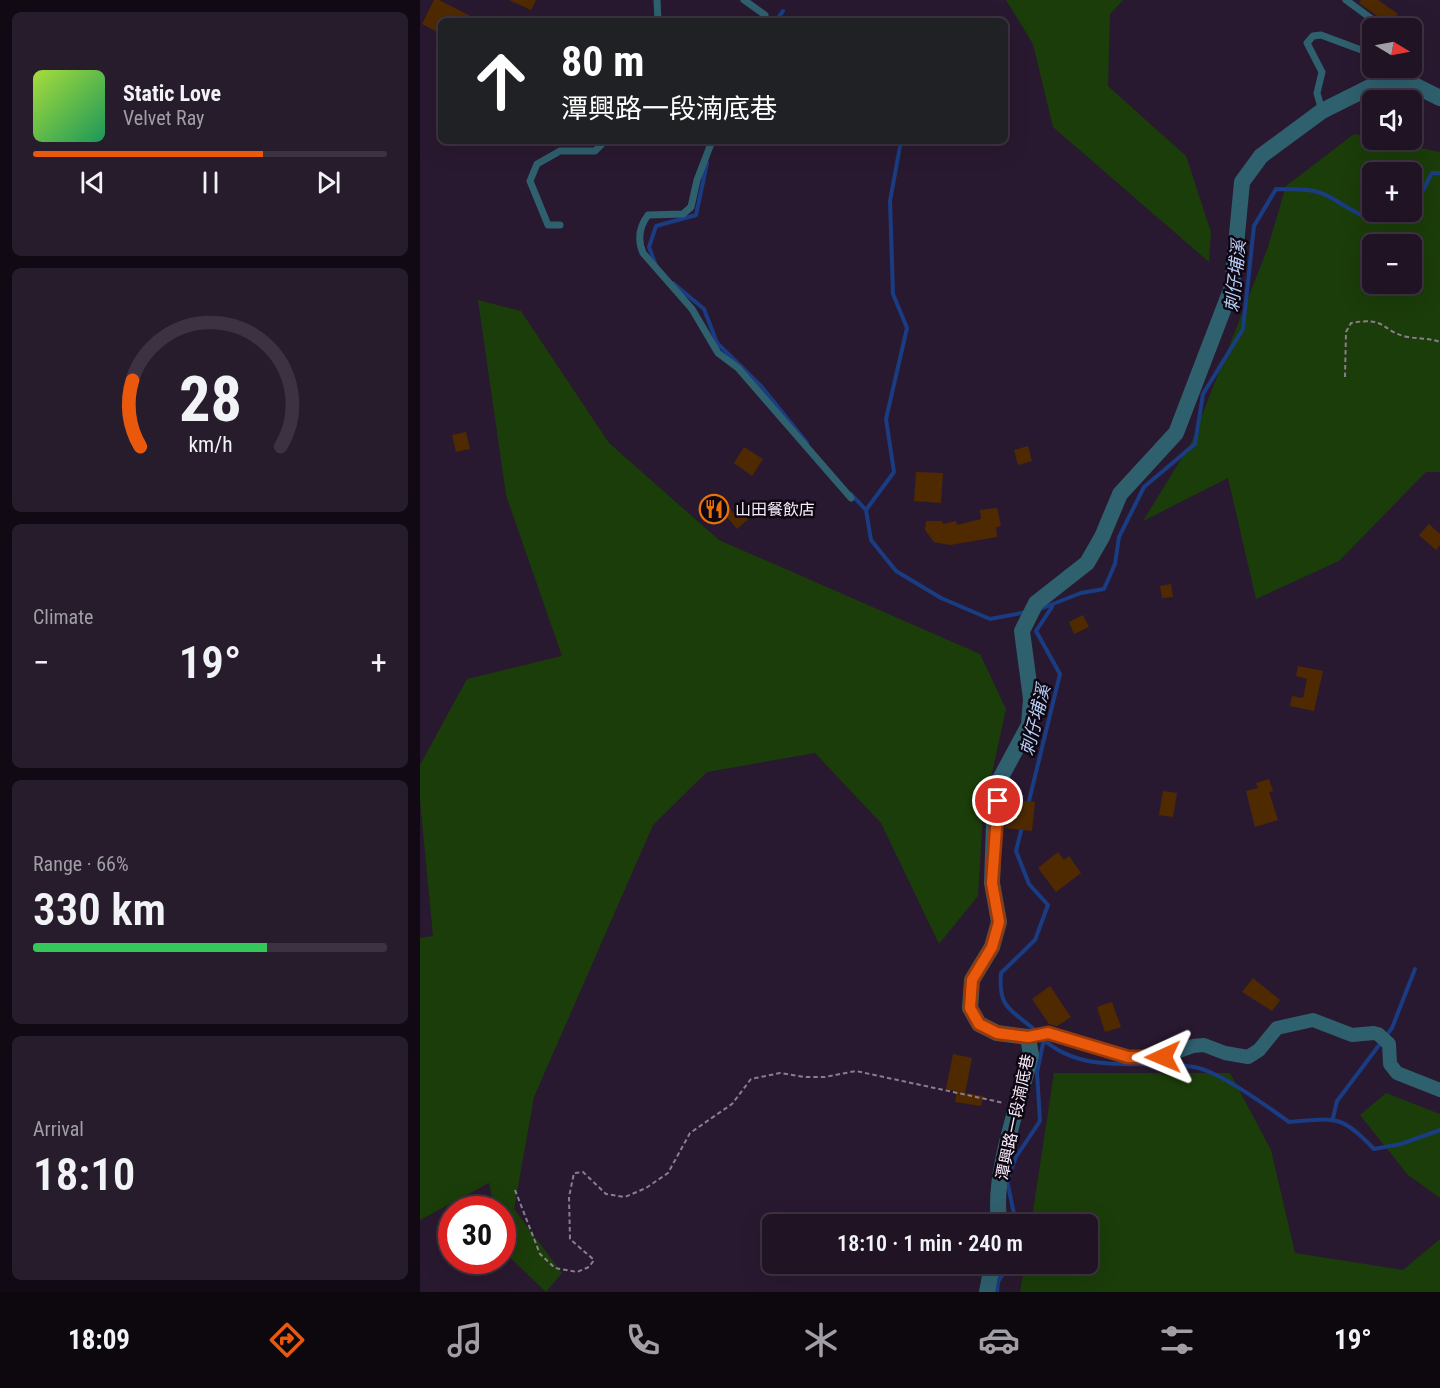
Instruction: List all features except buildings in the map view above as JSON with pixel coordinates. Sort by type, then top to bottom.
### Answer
[{"type":"street","name":"潭興路一段湳底巷","points":[[998,1214],[1002,1169],[1031,1055],[1028,1037],[997,1033],[979,1024],[970,1008],[972,980],[992,947],[999,922],[992,883],[994,824],[1002,777],[1029,725],[1031,699],[1022,631],[1036,603],[1087,562],[1120,494],[1176,433],[1232,287],[1242,182],[1261,156],[1322,111],[1374,85],[1412,84],[1440,98]]},
{"type":"street","points":[[1028,1037],[1048,1033],[1128,1057],[1163,1057],[1193,1046],[1204,1045],[1225,1053],[1248,1057],[1259,1050],[1277,1028],[1313,1020],[1352,1035],[1376,1034],[1389,1044],[1390,1064],[1397,1073],[1440,1090]]},
{"type":"street","points":[[987,1292],[991,1274]]},
{"type":"lane","points":[[657,0],[658,18]]},
{"type":"lane","points":[[744,0],[765,15],[762,18]]},
{"type":"lane","points":[[1346,0],[1370,18]]},
{"type":"lane","points":[[1322,111],[1317,93],[1322,72],[1307,43],[1313,36],[1321,36],[1362,50]]},
{"type":"lane","points":[[560,225],[548,225],[530,181],[537,164],[560,151],[595,151],[602,144]]},
{"type":"lane","points":[[711,144],[697,180],[692,207],[683,214],[648,215],[641,224],[639,243],[643,253],[692,309],[718,352],[738,368],[851,498]]},
{"type":"path","points":[[1345,377],[1346,332],[1350,323],[1369,320],[1384,324],[1405,336],[1440,342]]},
{"type":"path","points":[[514,1191],[540,1254],[555,1269],[576,1272],[589,1268],[594,1260],[570,1239],[569,1197],[574,1173],[583,1172],[606,1194],[625,1197],[646,1188],[668,1173],[690,1133],[732,1104],[751,1079],[780,1073],[825,1077],[856,1071],[1019,1106]]},
{"type":"green space","points":[[1006,0],[1123,0],[1110,14],[1108,86],[1186,156],[1211,232],[1209,262],[1053,127],[1033,44]]},
{"type":"green space","points":[[1354,134],[1362,136],[1362,150],[1422,148],[1440,152],[1440,472],[1426,472],[1339,561],[1256,599],[1228,478],[1143,521],[1191,443],[1267,250],[1286,186]]},
{"type":"green space","points":[[478,300],[521,311],[609,443],[719,540],[980,654],[1006,709],[983,814],[978,896],[939,944],[881,823],[815,753],[707,772],[653,825],[534,1097],[516,1198],[492,1196],[489,1183],[465,1196],[438,1196],[438,1210],[420,1220],[420,938],[433,936],[420,800],[420,765],[467,679],[562,656],[506,495]]},
{"type":"green space","points":[[1054,1073],[1230,1073],[1271,1150],[1295,1253],[1403,1270],[1440,1239],[1440,1292],[1020,1292],[1023,1274],[1098,1274],[1098,1214],[1033,1214]]},
{"type":"green space","points":[[1386,1093],[1440,1114],[1440,1198],[1408,1175],[1360,1115]]},
{"type":"green space","points":[[516,1212],[562,1273],[546,1292],[516,1263]]},
{"type":"waterway","points":[[778,18],[783,11]]},
{"type":"waterway","points":[[866,510],[894,472],[886,419],[907,328],[893,294],[890,201],[900,144]]},
{"type":"waterway","points":[[655,263],[649,247],[656,226],[696,215],[707,163]]},
{"type":"waterway","name":"刺仔埔溪","points":[[1422,192],[1432,173],[1440,173]]},
{"type":"waterway","name":"刺仔埔溪","points":[[1040,609],[1081,593],[1104,589],[1115,564],[1119,537],[1144,487],[1195,444],[1203,394],[1243,329],[1254,226],[1276,189],[1318,192],[1362,215]]},
{"type":"waterway","points":[[673,283],[704,309],[717,343],[761,386],[807,443]]},
{"type":"waterway","points":[[851,494],[866,510],[871,540],[896,571],[941,598],[990,619],[1027,612]]},
{"type":"waterway","name":"刺仔埔溪","points":[[1028,805],[1060,674],[1036,631],[1052,607]]},
{"type":"waterway","name":"刺仔埔溪","points":[[1022,827],[1016,851],[1029,884],[1048,905],[1035,940],[1001,973],[1001,985],[1004,1001],[1008,1007],[1036,1031]]},
{"type":"waterway","points":[[1333,1118],[1337,1101],[1392,1028],[1415,969]]},
{"type":"waterway","name":"刺仔埔溪","points":[[1043,1039],[1059,1051],[1096,1062],[1174,1065],[1204,1070],[1243,1090],[1289,1122],[1336,1121],[1353,1129],[1374,1149],[1401,1144],[1440,1130]]},
{"type":"waterway","points":[[1014,1214],[1007,1180],[1016,1157],[1040,1121],[1037,1072],[1044,1039]]},
{"type":"waterway","points":[[997,1292],[998,1282],[1003,1274]]},
{"type":"place","name":"山田餐飲店","points":[[714,509]]},
{"type":"route","points":[[998,801],[994,824],[992,883],[999,922],[992,947],[972,980],[970,1008],[979,1024],[997,1033],[1028,1037],[1048,1033],[1128,1057],[1163,1057]]}]
